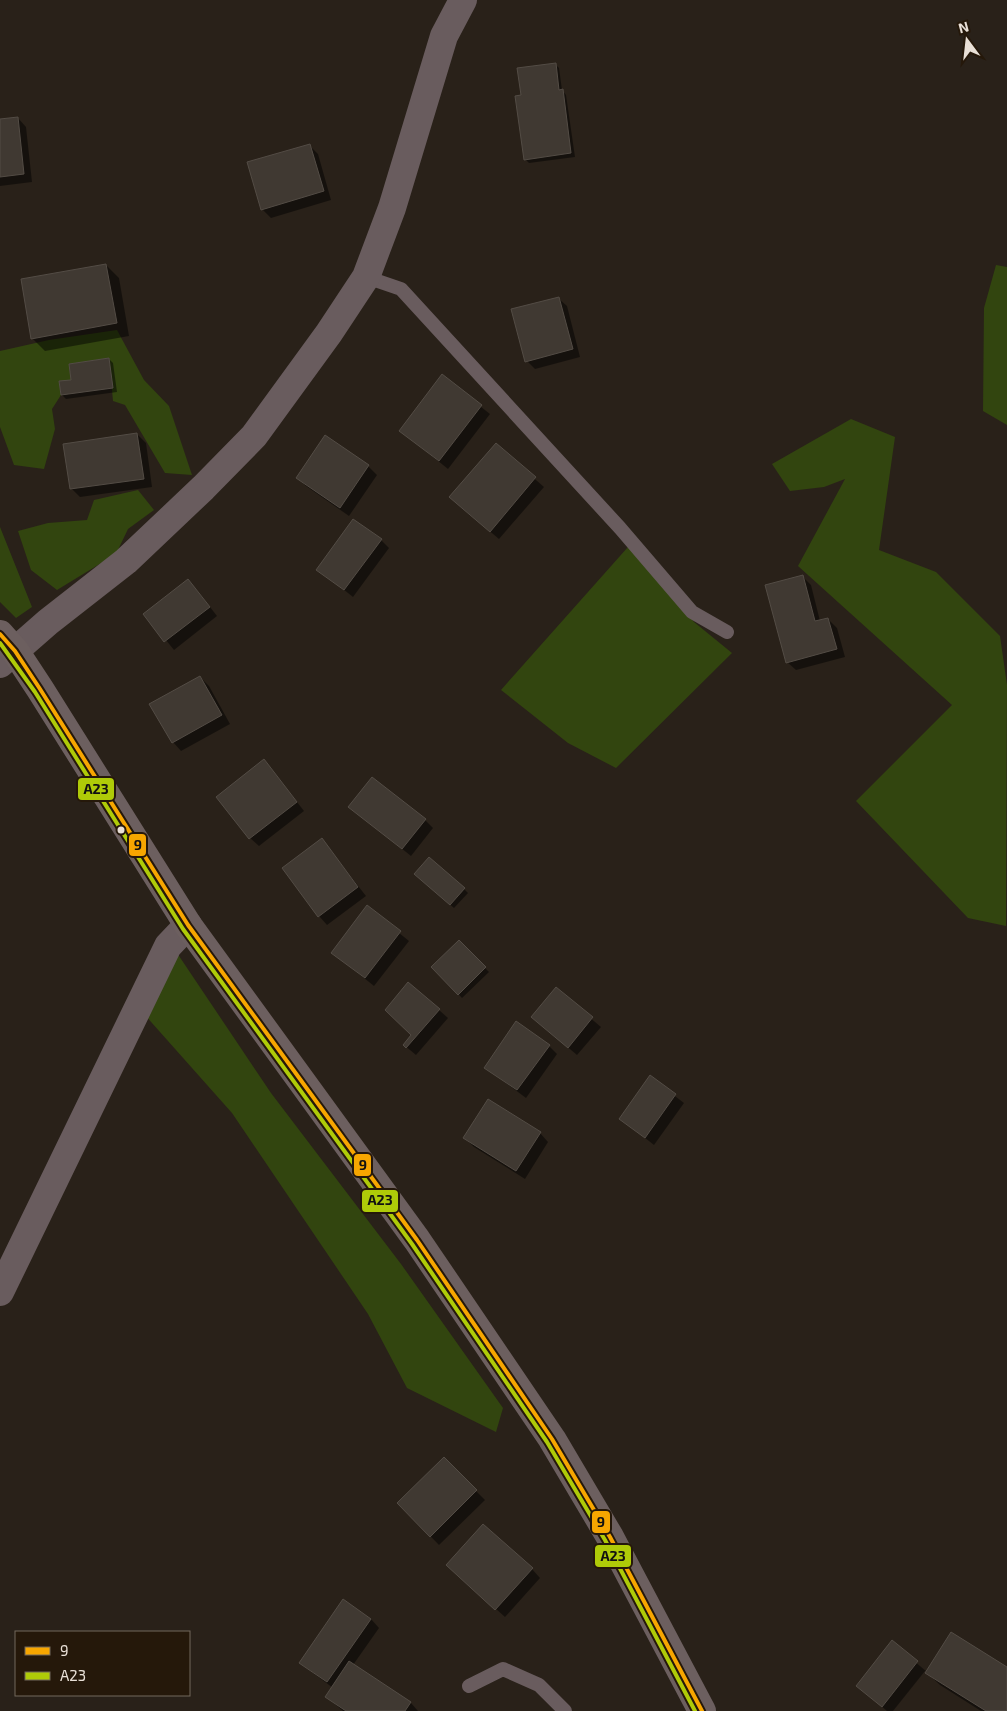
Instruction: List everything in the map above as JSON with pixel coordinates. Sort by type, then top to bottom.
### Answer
[{"type":"main road","points":[[5,650],[188,925],[417,1240],[552,1439],[610,1537],[702,1711]]},
{"type":"street","points":[[5,650],[48,622],[126,561],[203,488],[254,436],[329,333],[366,277],[392,208],[444,36],[463,0]]},
{"type":"street","points":[[0,1292],[168,946],[188,925]]},
{"type":"lane","points":[[366,277],[401,289],[620,528],[692,612],[727,632]]},
{"type":"lane","points":[[469,1686],[503,1669],[539,1685],[565,1711]]},
{"type":"green space","points":[[996,265],[1007,267],[1007,425],[983,411],[984,308]]},
{"type":"green space","points":[[117,330],[144,380],[169,406],[192,475],[165,473],[125,405],[113,401],[109,358],[69,364],[71,380],[59,381],[61,395],[52,409],[55,429],[44,469],[14,465],[0,427],[0,351],[49,340]]},
{"type":"green space","points":[[851,419],[895,437],[879,550],[936,572],[1000,636],[1007,685],[1006,926],[968,918],[856,801],[952,705],[798,566],[845,479],[824,487],[790,491],[772,464]]},
{"type":"green space","points":[[138,490],[154,510],[128,529],[116,554],[57,590],[31,570],[18,531],[48,523],[87,520],[94,500]]},
{"type":"green space","points":[[0,527],[32,607],[16,618],[0,602]]},
{"type":"green space","points":[[628,547],[694,622],[732,653],[616,768],[568,743],[501,690]]},
{"type":"green space","points":[[175,950],[271,1093],[401,1264],[503,1408],[496,1432],[407,1388],[368,1314],[232,1113],[144,1014]]},
{"type":"building","points":[[556,63],[559,90],[563,89],[571,153],[524,160],[515,96],[521,95],[517,68]]},
{"type":"building","points":[[18,117],[24,174],[0,177],[0,119]]},
{"type":"building","points":[[310,144],[324,191],[261,210],[247,162]]},
{"type":"building","points":[[106,264],[117,323],[31,339],[21,279]]},
{"type":"building","points":[[559,297],[573,349],[525,362],[511,309]]},
{"type":"building","points":[[109,358],[113,388],[61,395],[59,381],[71,380],[69,364]]},
{"type":"building","points":[[442,374],[482,405],[439,461],[399,431]]},
{"type":"building","points":[[137,433],[144,479],[70,489],[63,444]]},
{"type":"building","points":[[325,435],[369,465],[340,508],[296,478]]},
{"type":"building","points":[[496,443],[536,477],[490,532],[449,497]]},
{"type":"building","points":[[353,519],[382,539],[344,590],[316,570]]},
{"type":"building","points":[[803,575],[815,621],[828,618],[837,649],[786,663],[765,585]]},
{"type":"building","points":[[188,579],[210,607],[164,642],[143,614]]},
{"type":"building","points":[[200,676],[222,715],[172,743],[149,704]]},
{"type":"building","points":[[264,759],[297,802],[249,839],[216,797]]},
{"type":"building","points":[[372,777],[426,819],[402,849],[348,807]]},
{"type":"building","points":[[322,838],[358,887],[318,917],[282,868]]},
{"type":"building","points":[[429,857],[465,888],[450,905],[414,874]]},
{"type":"building","points":[[367,905],[401,931],[365,978],[331,953]]},
{"type":"building","points":[[459,940],[486,967],[458,995],[431,967]]},
{"type":"building","points":[[408,982],[440,1009],[406,1048],[403,1045],[411,1035],[385,1010]]},
{"type":"building","points":[[556,987],[593,1017],[568,1048],[531,1017]]},
{"type":"building","points":[[516,1021],[550,1045],[517,1090],[484,1068]]},
{"type":"building","points":[[650,1075],[676,1094],[645,1138],[619,1119]]},
{"type":"building","points":[[488,1099],[541,1132],[516,1171],[463,1138]]},
{"type":"building","points":[[444,1457],[477,1490],[430,1537],[397,1503]]},
{"type":"building","points":[[483,1524],[533,1568],[495,1610],[446,1565]]},
{"type":"building","points":[[343,1599],[371,1619],[327,1682],[299,1663]]},
{"type":"building","points":[[951,1632],[1007,1667],[1007,1711],[986,1711],[925,1673]]},
{"type":"building","points":[[892,1640],[918,1661],[882,1707],[856,1686]]},
{"type":"building","points":[[349,1661],[411,1702],[405,1711],[346,1711],[325,1697]]},
{"type":"transit line","name":"9","points":[[0,634],[15,651],[40,689],[188,925],[417,1240],[552,1439],[610,1537],[702,1711]]},
{"type":"transit line","name":"A23","points":[[0,643],[35,692],[183,929],[412,1244],[547,1442],[605,1540],[695,1711]]}]
